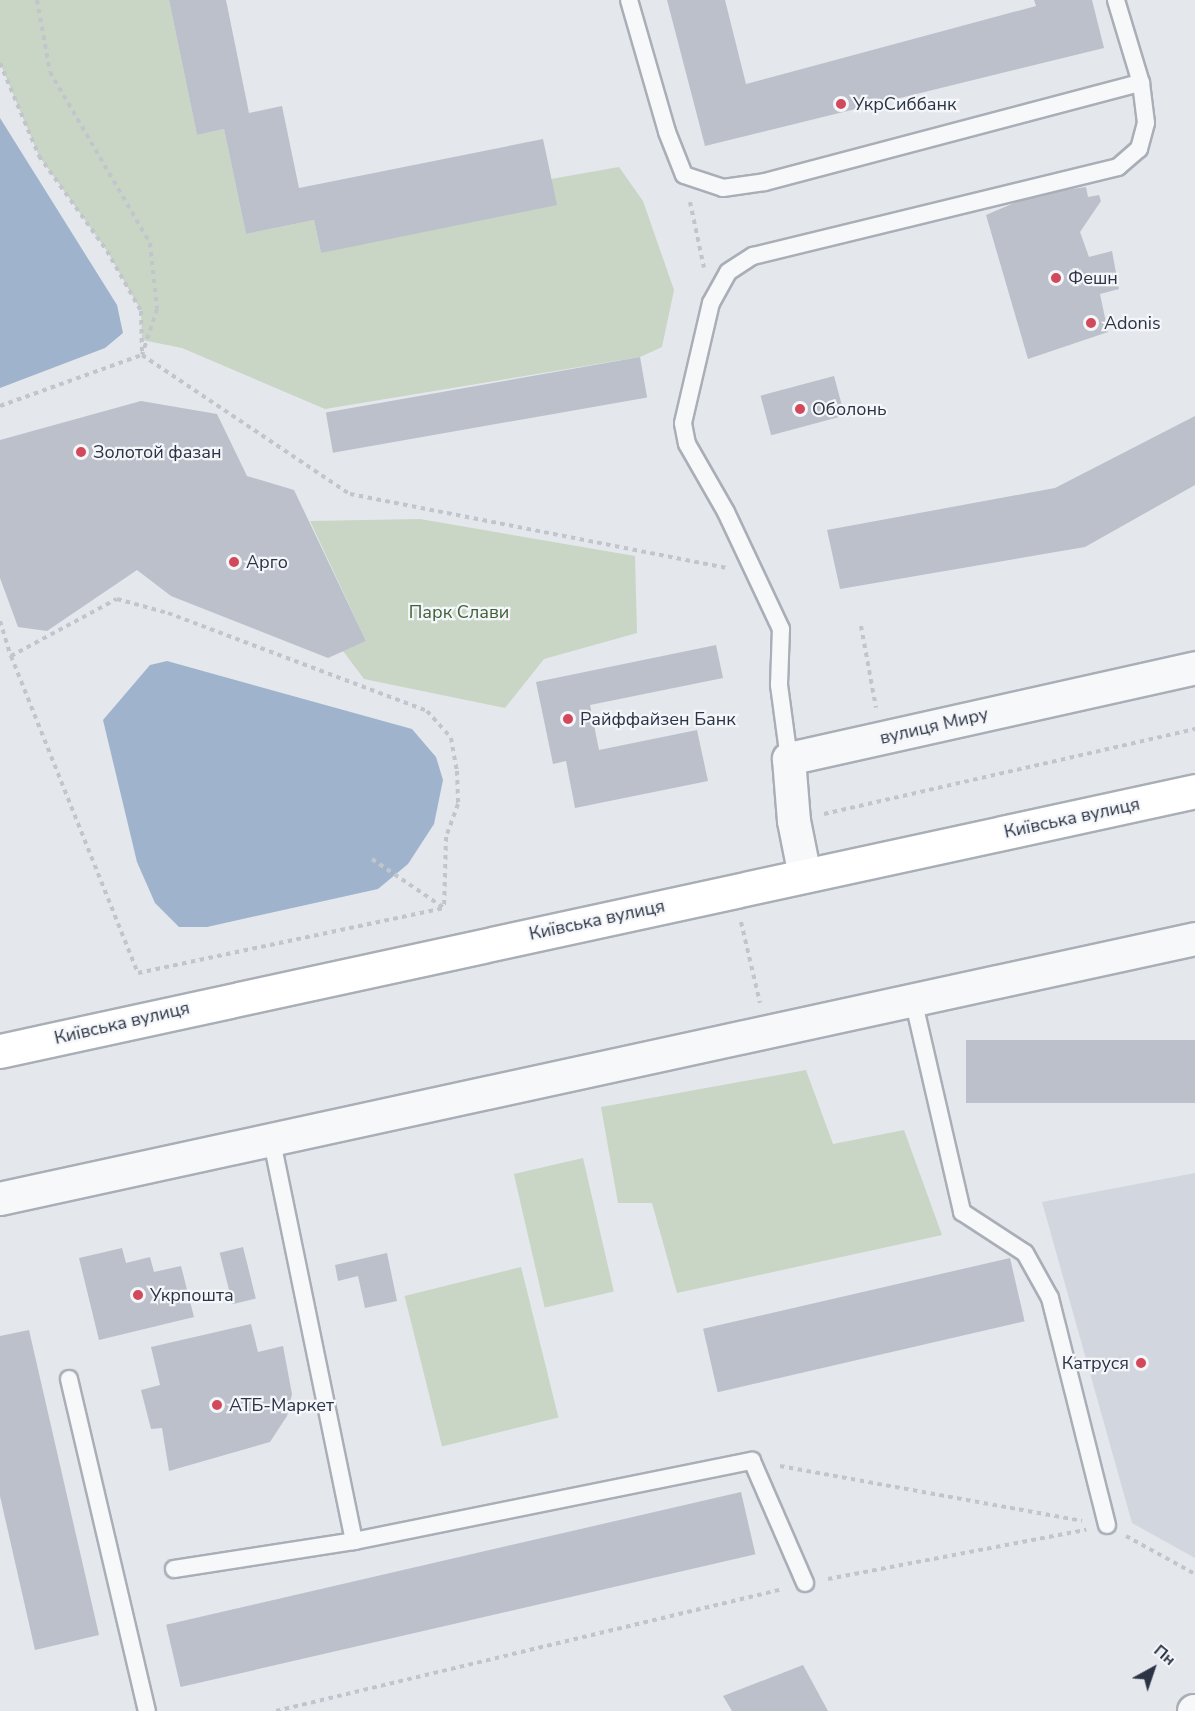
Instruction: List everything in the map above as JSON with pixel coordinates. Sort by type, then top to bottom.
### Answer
[{"type":"main road","name":"Київська вулиця","points":[[0,1051],[1195,791]]},
{"type":"street","name":"вулиця Миру","points":[[789,759],[1195,668]]},
{"type":"street","points":[[789,759],[794,821],[805,876]]},
{"type":"street","points":[[0,1199],[766,1030],[1195,939]]},
{"type":"lane","points":[[629,0],[667,132],[684,175],[723,188],[765,182],[1141,82]]},
{"type":"lane","points":[[789,759],[779,684],[781,629],[756,574],[687,444],[683,423],[711,303],[728,272],[753,256],[1118,167],[1139,149],[1146,123],[1141,82],[1116,0]]},
{"type":"lane","points":[[912,999],[962,1212],[1025,1253],[1050,1298],[1107,1525]]},
{"type":"lane","points":[[271,1138],[354,1541]]},
{"type":"lane","points":[[69,1378],[147,1711]]},
{"type":"lane","points":[[174,1569],[354,1541],[752,1461],[805,1583]]},
{"type":"path","points":[[37,0],[50,72],[150,243],[157,309],[142,355]]},
{"type":"path","points":[[0,63],[39,156],[107,251],[141,311],[142,355]]},
{"type":"path","points":[[696,230],[705,271]]},
{"type":"path","points":[[0,406],[142,355]]},
{"type":"path","points":[[142,355],[350,494],[756,574]]},
{"type":"path","points":[[10,656],[117,599],[168,613],[427,711],[451,738],[457,771],[458,804],[446,837],[444,908]]},
{"type":"path","points":[[0,621],[10,656],[138,973],[444,908]]},
{"type":"path","points":[[861,626],[878,718]]},
{"type":"path","points":[[794,821],[1195,729]]},
{"type":"path","points":[[372,859],[396,878],[444,908]]},
{"type":"path","points":[[741,920],[766,1030]]},
{"type":"path","points":[[752,1461],[1107,1525],[1195,1574]]},
{"type":"path","points":[[276,1711],[805,1583],[1107,1525]]},
{"type":"shaded area","name":"Катруся","points":[[1195,1173],[1195,1558],[1132,1523],[1042,1202]]},
{"type":"green space","points":[[0,0],[169,0],[197,135],[224,129],[246,234],[314,220],[321,253],[551,179],[619,167],[643,201],[674,290],[662,347],[640,357],[325,409],[182,348],[142,340],[141,311],[107,251],[39,156],[0,63]]},
{"type":"green space","name":"Парк Слави","points":[[420,519],[635,556],[637,633],[544,659],[505,708],[364,679],[343,651],[366,641],[310,521]]},
{"type":"green space","points":[[806,1070],[833,1144],[904,1130],[942,1235],[677,1293],[652,1203],[618,1203],[601,1107]]},
{"type":"green space","points":[[583,1158],[614,1291],[545,1307],[514,1174]]},
{"type":"green space","points":[[521,1267],[558,1417],[442,1446],[405,1296]]},
{"type":"water","points":[[0,118],[117,305],[123,333],[105,348],[0,388]]},
{"type":"water","points":[[167,661],[412,729],[436,757],[443,780],[434,824],[408,864],[378,889],[207,927],[179,927],[155,903],[137,862],[103,720],[150,665]]},
{"type":"building","points":[[169,0],[226,0],[249,113],[282,106],[299,188],[543,139],[557,205],[321,253],[314,220],[246,234],[224,129],[197,135]]},
{"type":"building","points":[[667,0],[725,0],[746,84],[1036,6],[1034,0],[1092,0],[1104,48],[705,146]]},
{"type":"building","points":[[1086,187],[1088,197],[1099,195],[1101,201],[1080,232],[1089,257],[1112,251],[1119,289],[1100,294],[1108,332],[1028,359],[986,215],[1035,194]]},
{"type":"building","points":[[640,357],[647,397],[333,453],[326,412]]},
{"type":"building","points":[[834,376],[845,416],[771,435],[761,396]]},
{"type":"building","points":[[141,401],[217,414],[247,476],[294,490],[366,641],[328,658],[171,596],[137,570],[47,631],[18,627],[0,578],[0,440]]},
{"type":"building","points":[[1195,416],[1195,485],[1085,547],[840,589],[827,530],[1055,488]]},
{"type":"building","name":"Райффайзен Банк","points":[[716,645],[723,678],[590,705],[599,750],[697,730],[708,781],[575,808],[566,761],[553,764],[536,682]]},
{"type":"building","points":[[966,1040],[1195,1040],[1195,1103],[966,1103]]},
{"type":"building","points":[[243,1247],[256,1298],[233,1304],[220,1253]]},
{"type":"building","name":"Укрпошта","points":[[122,1248],[126,1263],[150,1257],[154,1272],[181,1266],[194,1317],[99,1340],[79,1258]]},
{"type":"building","points":[[387,1253],[397,1301],[365,1308],[358,1276],[338,1281],[335,1265]]},
{"type":"building","points":[[1010,1258],[1025,1321],[718,1392],[703,1329]]},
{"type":"building","name":"АТБ-Маркет","points":[[251,1324],[258,1352],[283,1346],[292,1394],[287,1416],[270,1442],[169,1471],[162,1428],[151,1429],[141,1390],[160,1385],[151,1347]]},
{"type":"building","points":[[29,1330],[99,1635],[35,1650],[0,1496],[0,1336]]},
{"type":"building","points":[[741,1492],[755,1554],[181,1687],[166,1625]]},
{"type":"building","points":[[803,1665],[828,1711],[732,1711],[723,1696]]},
{"type":"place","name":"УкрСиббанк","points":[[841,104]]},
{"type":"place","name":"Фешн","points":[[1056,278]]},
{"type":"place","name":"Adonis","points":[[1091,323]]},
{"type":"place","name":"Оболонь","points":[[800,409]]},
{"type":"place","name":"Золотой фазан","points":[[81,452]]},
{"type":"place","name":"Арго","points":[[234,562]]},
{"type":"place","name":"Райффайзен Банк","points":[[568,719]]},
{"type":"place","name":"Укрпошта","points":[[138,1295]]},
{"type":"place","name":"Катруся","points":[[1141,1363]]},
{"type":"place","name":"АТБ-Маркет","points":[[217,1405]]}]
